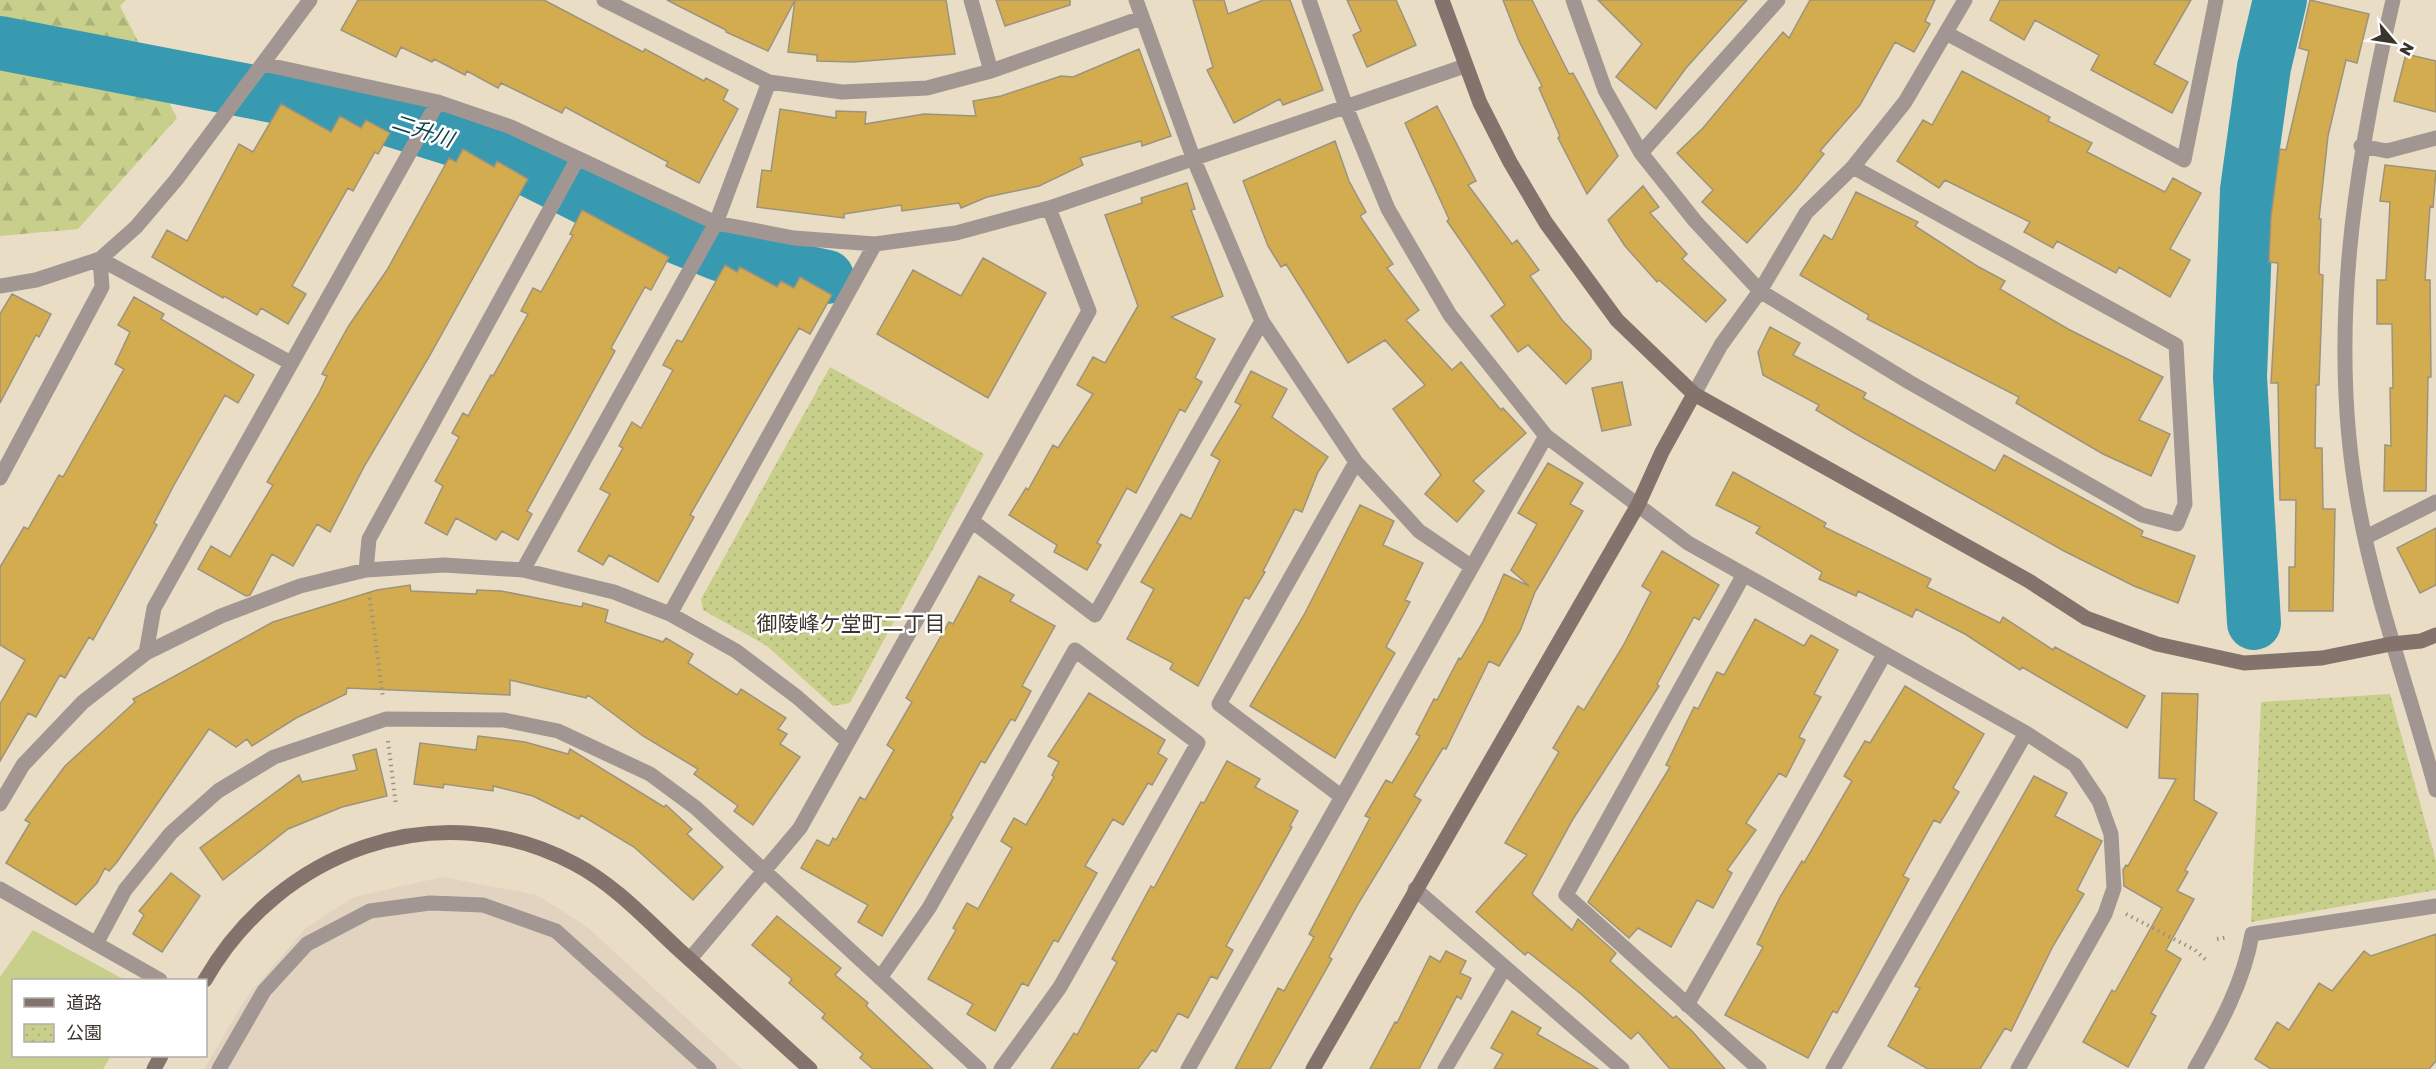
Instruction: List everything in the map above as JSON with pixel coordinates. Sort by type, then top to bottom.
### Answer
[{"type":"street","points":[[0,286],[36,280],[100,259],[136,227],[176,180],[310,0]]},
{"type":"street","points":[[604,0],[769,82],[853,92],[927,88],[991,71],[1141,18]]},
{"type":"street","points":[[971,0],[991,71]]},
{"type":"street","points":[[1136,0],[1194,160],[1262,321],[1356,462],[1419,531],[1472,567]]},
{"type":"street","points":[[1309,0],[1346,107],[1388,209],[1450,315],[1546,436],[1688,543],[1743,576],[2026,733],[2075,765],[2099,801],[2111,834],[2114,888],[2108,905],[2018,1069]]},
{"type":"street","points":[[1443,0],[1465,66],[1510,162],[1546,223],[1617,320],[1694,394],[2029,581],[2086,618],[2157,644],[2244,663],[2322,658],[2391,644],[2421,641],[2436,635]]},
{"type":"street","points":[[1573,0],[1605,90],[1641,153],[1695,221],[1760,291],[1909,382],[2142,515],[2177,524],[2185,504],[2176,345],[1853,167]]},
{"type":"street","points":[[1641,153],[1778,0]]},
{"type":"street","points":[[1312,1069],[1638,506],[1662,452],[1721,345],[1760,291],[1806,213],[1853,167],[1905,102],[1965,0]]},
{"type":"street","points":[[1946,33],[2184,160],[2216,0]]},
{"type":"street","points":[[2393,0],[2361,146],[2345,293],[2346,408],[2359,509],[2391,644],[2433,762],[2436,790]]},
{"type":"street","points":[[263,64],[438,102],[511,127],[577,160],[716,223],[794,238],[875,244],[956,234],[1049,208],[1465,66]]},
{"type":"street","points":[[523,570],[716,223],[769,82]]},
{"type":"street","points":[[146,653],[154,608],[438,102]]},
{"type":"street","points":[[2361,146],[2387,151],[2436,138]]},
{"type":"street","points":[[366,570],[369,539],[577,160]]},
{"type":"street","points":[[690,959],[800,828],[1089,311],[1049,208]]},
{"type":"street","points":[[670,614],[875,244]]},
{"type":"street","points":[[100,259],[291,363]]},
{"type":"street","points":[[0,478],[102,287],[100,259]]},
{"type":"street","points":[[972,521],[1095,615],[1262,321]]},
{"type":"street","points":[[1188,1069],[1546,436]]},
{"type":"street","points":[[1342,797],[1219,704],[1356,462]]},
{"type":"street","points":[[2366,537],[2436,502]]},
{"type":"street","points":[[0,804],[23,765],[83,702],[146,653],[221,616],[300,586],[366,570],[444,565],[523,570],[614,592],[670,614],[736,651],[797,697],[848,742]]},
{"type":"street","points":[[1743,576],[1566,895],[1759,1069]]},
{"type":"street","points":[[880,978],[929,908],[1075,650],[1198,743],[1060,987],[1000,1069]]},
{"type":"street","points":[[1687,1005],[1884,655]]},
{"type":"street","points":[[96,944],[125,890],[171,833],[218,791],[274,757],[386,719],[504,720],[558,731],[650,774],[696,808],[979,1069]]},
{"type":"street","points":[[1833,1069],[2026,733]]},
{"type":"street","points":[[206,979],[222,950],[259,909],[300,877],[350,851],[377,843],[437,832],[485,834],[533,846],[575,864],[618,893],[810,1069]]},
{"type":"street","points":[[0,889],[157,979]]},
{"type":"street","points":[[1415,889],[1619,1068]]},
{"type":"street","points":[[219,1069],[264,990],[307,945],[370,911],[430,903],[483,905],[556,931],[709,1069]]},
{"type":"street","points":[[2195,1069],[2223,1019],[2249,951],[2252,934],[2436,906]]},
{"type":"street","points":[[1445,1069],[1505,967]]},
{"type":"path","points":[[366,570],[396,806]]},
{"type":"path","points":[[2108,905],[2195,950],[2206,960]]},
{"type":"shaded area","points":[[442,877],[537,895],[586,926],[742,1069],[204,1069],[248,995],[306,928],[354,897]]},
{"type":"green space","points":[[0,0],[126,0],[120,6],[177,118],[78,229],[0,236]]},
{"type":"green space","points":[[830,367],[984,454],[850,703],[833,706],[767,646],[703,610],[701,599]]},
{"type":"green space","points":[[2390,694],[2436,861],[2436,890],[2251,922],[2261,702]]},
{"type":"green space","points":[[33,930],[123,979],[12,979],[12,1057],[110,1057],[103,1069],[0,1069],[0,977]]},
{"type":"building","points":[[358,0],[544,0],[643,52],[645,49],[704,81],[706,78],[728,90],[723,100],[738,109],[699,183],[666,166],[668,162],[565,107],[562,113],[501,83],[498,88],[467,71],[465,75],[434,59],[432,62],[401,47],[396,57],[341,30]]},
{"type":"building","points":[[667,0],[795,0],[768,51],[726,32]]},
{"type":"building","points":[[795,0],[946,0],[955,54],[853,62],[817,61],[817,55],[788,52]]},
{"type":"building","points":[[996,0],[1070,0],[1070,5],[1005,26]]},
{"type":"building","points":[[1193,0],[1224,0],[1228,14],[1263,0],[1290,0],[1323,90],[1283,105],[1280,99],[1234,123],[1207,70],[1213,67]]},
{"type":"building","points":[[1347,0],[1396,0],[1416,45],[1367,67],[1353,35],[1361,31]]},
{"type":"building","points":[[1503,0],[1532,0],[1569,74],[1573,73],[1618,156],[1587,194],[1558,138],[1560,136],[1539,88],[1542,86],[1519,41]]},
{"type":"building","points":[[1598,0],[1747,0],[1686,68],[1656,109],[1616,77],[1642,44]]},
{"type":"building","points":[[1810,0],[1935,0],[1925,21],[1930,24],[1914,52],[1895,42],[1860,105],[1820,151],[1824,154],[1747,243],[1702,202],[1713,190],[1677,153],[1703,128],[1783,32],[1789,38]]},
{"type":"building","points":[[2000,0],[2191,0],[2154,64],[2188,82],[2172,113],[2091,70],[2099,55],[2035,20],[2024,40],[1990,20]]},
{"type":"building","points":[[2310,0],[2369,14],[2357,63],[2346,60],[2328,136],[2319,219],[2321,219],[2319,274],[2323,275],[2319,385],[2316,385],[2315,448],[2322,448],[2323,509],[2335,509],[2333,611],[2289,611],[2289,567],[2295,567],[2296,500],[2280,500],[2278,383],[2271,383],[2278,263],[2269,262],[2271,217],[2280,149],[2286,150],[2309,51],[2299,48]]},
{"type":"building","points":[[1139,49],[1171,136],[1142,146],[1141,141],[1080,158],[1083,165],[1039,186],[987,197],[961,208],[959,203],[902,211],[901,205],[844,214],[844,218],[757,207],[762,170],[771,171],[780,109],[836,118],[836,111],[866,112],[865,124],[924,114],[976,116],[973,101],[1001,96],[1061,76],[1073,77]]},
{"type":"building","points":[[2406,54],[2436,61],[2436,112],[2394,101]]},
{"type":"building","points":[[1962,71],[2050,117],[2048,121],[2092,143],[2087,152],[2165,192],[2173,178],[2201,193],[2170,249],[2190,260],[2170,297],[2119,267],[2116,273],[2057,241],[2053,248],[2024,232],[2030,222],[1945,180],[1939,188],[1897,161],[1923,120],[1932,125]]},
{"type":"building","points":[[281,104],[331,132],[340,116],[361,128],[366,120],[390,133],[378,154],[375,152],[353,191],[348,188],[292,286],[306,294],[288,324],[261,308],[257,315],[152,257],[167,230],[187,241],[239,144],[253,152]]},
{"type":"building","points":[[1437,106],[1476,181],[1468,185],[1512,244],[1517,240],[1539,270],[1530,276],[1562,320],[1591,350],[1591,359],[1566,384],[1528,345],[1518,352],[1491,316],[1505,305],[1447,221],[1449,219],[1405,123]]},
{"type":"building","points":[[1335,141],[1349,181],[1366,212],[1360,216],[1393,264],[1387,268],[1419,310],[1406,320],[1452,370],[1461,362],[1501,410],[1503,408],[1526,433],[1473,481],[1484,491],[1457,522],[1425,494],[1441,475],[1393,409],[1425,385],[1385,340],[1348,363],[1286,264],[1281,267],[1268,246],[1243,181]]},
{"type":"building","points":[[463,149],[494,167],[497,161],[528,179],[429,357],[365,465],[330,532],[317,524],[293,566],[272,554],[250,595],[246,596],[198,569],[211,546],[230,557],[273,485],[267,482],[319,393],[327,376],[322,374],[348,327],[387,270],[449,158],[456,162]]},
{"type":"building","points":[[2385,165],[2436,171],[2433,207],[2430,206],[2425,280],[2430,280],[2431,377],[2428,377],[2426,491],[2384,491],[2385,445],[2391,446],[2390,388],[2393,388],[2392,324],[2377,324],[2377,280],[2386,280],[2390,202],[2380,201]]},
{"type":"building","points":[[1187,183],[1195,209],[1191,210],[1223,296],[1171,317],[1215,339],[1195,378],[1202,382],[1185,412],[1180,409],[1136,493],[1127,488],[1097,543],[1101,545],[1087,570],[1054,552],[1057,545],[1009,515],[1026,488],[1028,490],[1053,445],[1058,448],[1093,394],[1077,385],[1093,357],[1105,363],[1138,306],[1105,215],[1142,203],[1141,198]]},
{"type":"building","points":[[1643,186],[1659,207],[1650,213],[1687,254],[1682,259],[1726,300],[1706,322],[1659,280],[1657,282],[1625,246],[1608,220]]},
{"type":"building","points":[[1856,192],[1918,222],[1915,226],[1977,266],[2005,281],[2000,289],[2068,329],[2163,377],[2139,420],[2170,434],[2151,476],[2103,454],[2016,403],[2019,397],[1867,319],[1869,315],[1800,275],[1824,235],[1832,240]]},
{"type":"building","points":[[582,210],[669,257],[651,290],[645,287],[611,348],[615,351],[527,511],[532,514],[518,540],[502,531],[496,540],[456,518],[447,535],[425,523],[443,486],[435,481],[459,437],[452,433],[463,413],[468,416],[491,375],[493,376],[528,314],[521,311],[533,288],[541,292],[573,235],[570,234]]},
{"type":"building","points":[[983,258],[1046,293],[988,398],[877,334],[913,270],[961,296]]},
{"type":"building","points":[[725,265],[737,272],[740,267],[777,287],[781,281],[794,288],[800,277],[832,295],[810,334],[799,328],[690,515],[694,517],[658,582],[609,555],[603,565],[578,551],[610,494],[600,489],[623,448],[619,446],[632,422],[641,428],[673,370],[663,365],[677,340],[682,342]]},
{"type":"building","points":[[12,294],[51,314],[39,337],[36,335],[0,403],[0,314]]},
{"type":"building","points":[[134,297],[164,314],[161,319],[254,375],[238,403],[225,395],[174,485],[154,523],[157,525],[93,640],[89,637],[65,678],[60,675],[36,717],[28,713],[0,761],[0,704],[25,660],[0,645],[0,567],[24,527],[28,529],[59,475],[63,477],[124,369],[115,364],[130,332],[118,325]]},
{"type":"building","points":[[1770,327],[1800,343],[1793,355],[1866,393],[1863,398],[1995,471],[2004,455],[2143,531],[2141,536],[2195,556],[2178,603],[2134,586],[2064,551],[1856,434],[1816,410],[1819,405],[1763,375],[1758,352]]},
{"type":"building","points":[[1251,371],[1287,389],[1272,417],[1328,457],[1318,472],[1302,512],[1295,509],[1263,571],[1265,572],[1249,599],[1245,597],[1198,686],[1170,669],[1173,663],[1127,639],[1154,589],[1141,582],[1181,514],[1191,519],[1220,460],[1211,455],[1241,405],[1235,402]]},
{"type":"building","points":[[1622,382],[1631,425],[1602,431],[1592,388]]},
{"type":"building","points":[[1548,463],[1583,483],[1570,504],[1583,511],[1535,592],[1520,631],[1499,666],[1489,661],[1446,749],[1443,748],[1414,796],[1421,800],[1358,904],[1329,957],[1332,959],[1270,1069],[1235,1069],[1278,988],[1284,991],[1314,937],[1309,934],[1370,818],[1365,816],[1386,780],[1392,783],[1420,736],[1416,734],[1434,699],[1437,700],[1459,658],[1461,659],[1483,622],[1504,574],[1529,586],[1511,570],[1537,524],[1518,513]]},
{"type":"building","points":[[1733,472],[1826,523],[1824,527],[1931,579],[1927,587],[2000,623],[2003,617],[2053,650],[2055,647],[2145,696],[2127,728],[2022,667],[2020,670],[1965,634],[1916,609],[1912,617],[1858,591],[1856,596],[1819,579],[1822,572],[1756,533],[1760,527],[1716,505]]},
{"type":"building","points":[[1360,505],[1394,521],[1383,545],[1423,563],[1405,600],[1410,602],[1386,647],[1395,653],[1335,758],[1250,706],[1304,615]]},
{"type":"building","points":[[2436,528],[2436,585],[2420,593],[2397,548]]},
{"type":"building","points":[[1662,551],[1719,585],[1699,620],[1694,617],[1657,684],[1659,686],[1573,819],[1532,894],[1572,930],[1578,919],[1616,953],[1610,961],[1673,1018],[1676,1016],[1692,1031],[1725,1069],[1670,1069],[1638,1032],[1631,1039],[1581,994],[1528,952],[1525,955],[1476,912],[1527,855],[1505,843],[1559,752],[1553,748],[1578,706],[1584,710],[1623,646],[1651,592],[1642,586]]},
{"type":"building","points":[[979,576],[1014,595],[1010,601],[1055,626],[1022,686],[1031,691],[1015,721],[1011,719],[985,763],[981,761],[951,815],[953,817],[882,936],[858,922],[868,905],[801,868],[817,840],[829,846],[833,838],[836,840],[860,797],[865,800],[894,750],[887,745],[912,702],[906,698],[949,622],[953,624]]},
{"type":"building","points":[[410,585],[411,591],[476,594],[477,590],[501,591],[582,607],[583,603],[608,610],[605,622],[663,642],[666,638],[693,654],[688,663],[737,695],[741,689],[786,718],[778,729],[787,734],[780,744],[800,757],[753,825],[734,811],[738,806],[694,774],[698,769],[643,736],[588,695],[586,698],[510,680],[510,695],[347,688],[346,694],[296,718],[252,746],[247,739],[236,747],[209,729],[117,862],[109,871],[105,868],[97,883],[76,905],[6,863],[30,823],[25,820],[65,766],[135,702],[133,699],[273,622],[377,590]]},
{"type":"building","points":[[1755,619],[1804,646],[1811,635],[1838,650],[1814,694],[1821,697],[1799,737],[1805,740],[1786,777],[1779,773],[1746,823],[1756,830],[1727,870],[1732,873],[1713,908],[1697,900],[1671,947],[1638,928],[1629,938],[1588,902],[1670,767],[1666,765],[1694,707],[1698,709],[1717,672],[1724,675]]},
{"type":"building","points":[[1905,686],[1984,734],[1953,788],[1959,792],[1940,823],[1934,820],[1903,876],[1909,879],[1837,1013],[1833,1011],[1808,1058],[1725,1015],[1763,947],[1757,944],[1780,897],[1802,861],[1804,863],[1852,781],[1844,776],[1865,741],[1870,743]]},
{"type":"building","points":[[1089,693],[1165,740],[1158,753],[1167,759],[1152,785],[1148,783],[1123,825],[1113,819],[1085,866],[1097,873],[1058,942],[1054,940],[1028,986],[1022,983],[995,1031],[967,1014],[973,1004],[928,979],[956,930],[953,928],[967,903],[978,909],[1012,848],[1001,841],[1014,818],[1026,825],[1054,777],[1052,775],[1059,762],[1048,756]]},
{"type":"building","points":[[2162,693],[2198,694],[2194,800],[2217,813],[2185,870],[2188,872],[2177,891],[2194,899],[2166,950],[2181,959],[2151,1013],[2156,1016],[2128,1067],[2083,1042],[2112,990],[2115,992],[2162,908],[2124,886],[2123,870],[2126,865],[2128,866],[2176,779],[2159,778]]},
{"type":"building","points":[[478,736],[525,742],[568,754],[570,749],[664,807],[666,805],[692,829],[687,834],[723,867],[693,900],[634,847],[581,815],[579,819],[533,796],[493,786],[493,791],[444,784],[443,788],[414,784],[420,743],[476,750]]},
{"type":"building","points":[[376,749],[387,796],[342,807],[288,829],[223,880],[200,848],[299,775],[302,782],[357,770],[353,755]]},
{"type":"building","points":[[1227,761],[1260,779],[1255,787],[1298,811],[1290,826],[1292,827],[1226,946],[1233,950],[1217,979],[1211,976],[1188,1018],[1178,1013],[1156,1052],[1152,1050],[1138,1069],[1051,1069],[1074,1033],[1077,1035],[1117,962],[1112,959],[1151,886],[1154,888],[1201,802],[1204,803]]},
{"type":"building","points":[[2034,776],[2067,793],[2055,816],[2102,841],[2077,890],[2084,894],[2053,946],[2011,1031],[2005,1028],[1980,1069],[1928,1069],[1888,1046],[1920,988],[1915,986]]},
{"type":"building","points":[[171,873],[200,896],[162,952],[133,934],[144,915],[139,911]]},
{"type":"building","points":[[777,916],[841,968],[835,975],[868,1003],[866,1006],[933,1069],[873,1069],[860,1058],[863,1054],[822,1018],[825,1014],[789,983],[792,979],[752,945]]},
{"type":"building","points":[[2436,934],[2436,1061],[2429,1069],[2271,1069],[2255,1059],[2277,1022],[2289,1030],[2319,983],[2332,991],[2364,951],[2371,956]]},
{"type":"building","points":[[1446,951],[1466,961],[1460,973],[1471,978],[1461,999],[1457,996],[1419,1069],[1370,1069],[1395,1022],[1397,1023],[1430,956],[1440,962]]},
{"type":"building","points":[[1512,1011],[1541,1028],[1537,1034],[1598,1069],[1494,1069],[1503,1054],[1491,1048]]},
{"type":"waterway","points":[[2254,623],[2240,377],[2247,190],[2264,67],[2280,0]]},
{"type":"waterway","name":"二升川","points":[[0,43],[382,117],[494,152],[606,208],[719,254],[827,277]]},
{"type":"district","name":"御陵峰ケ堂町二丁目","points":[[851,623]]}]
